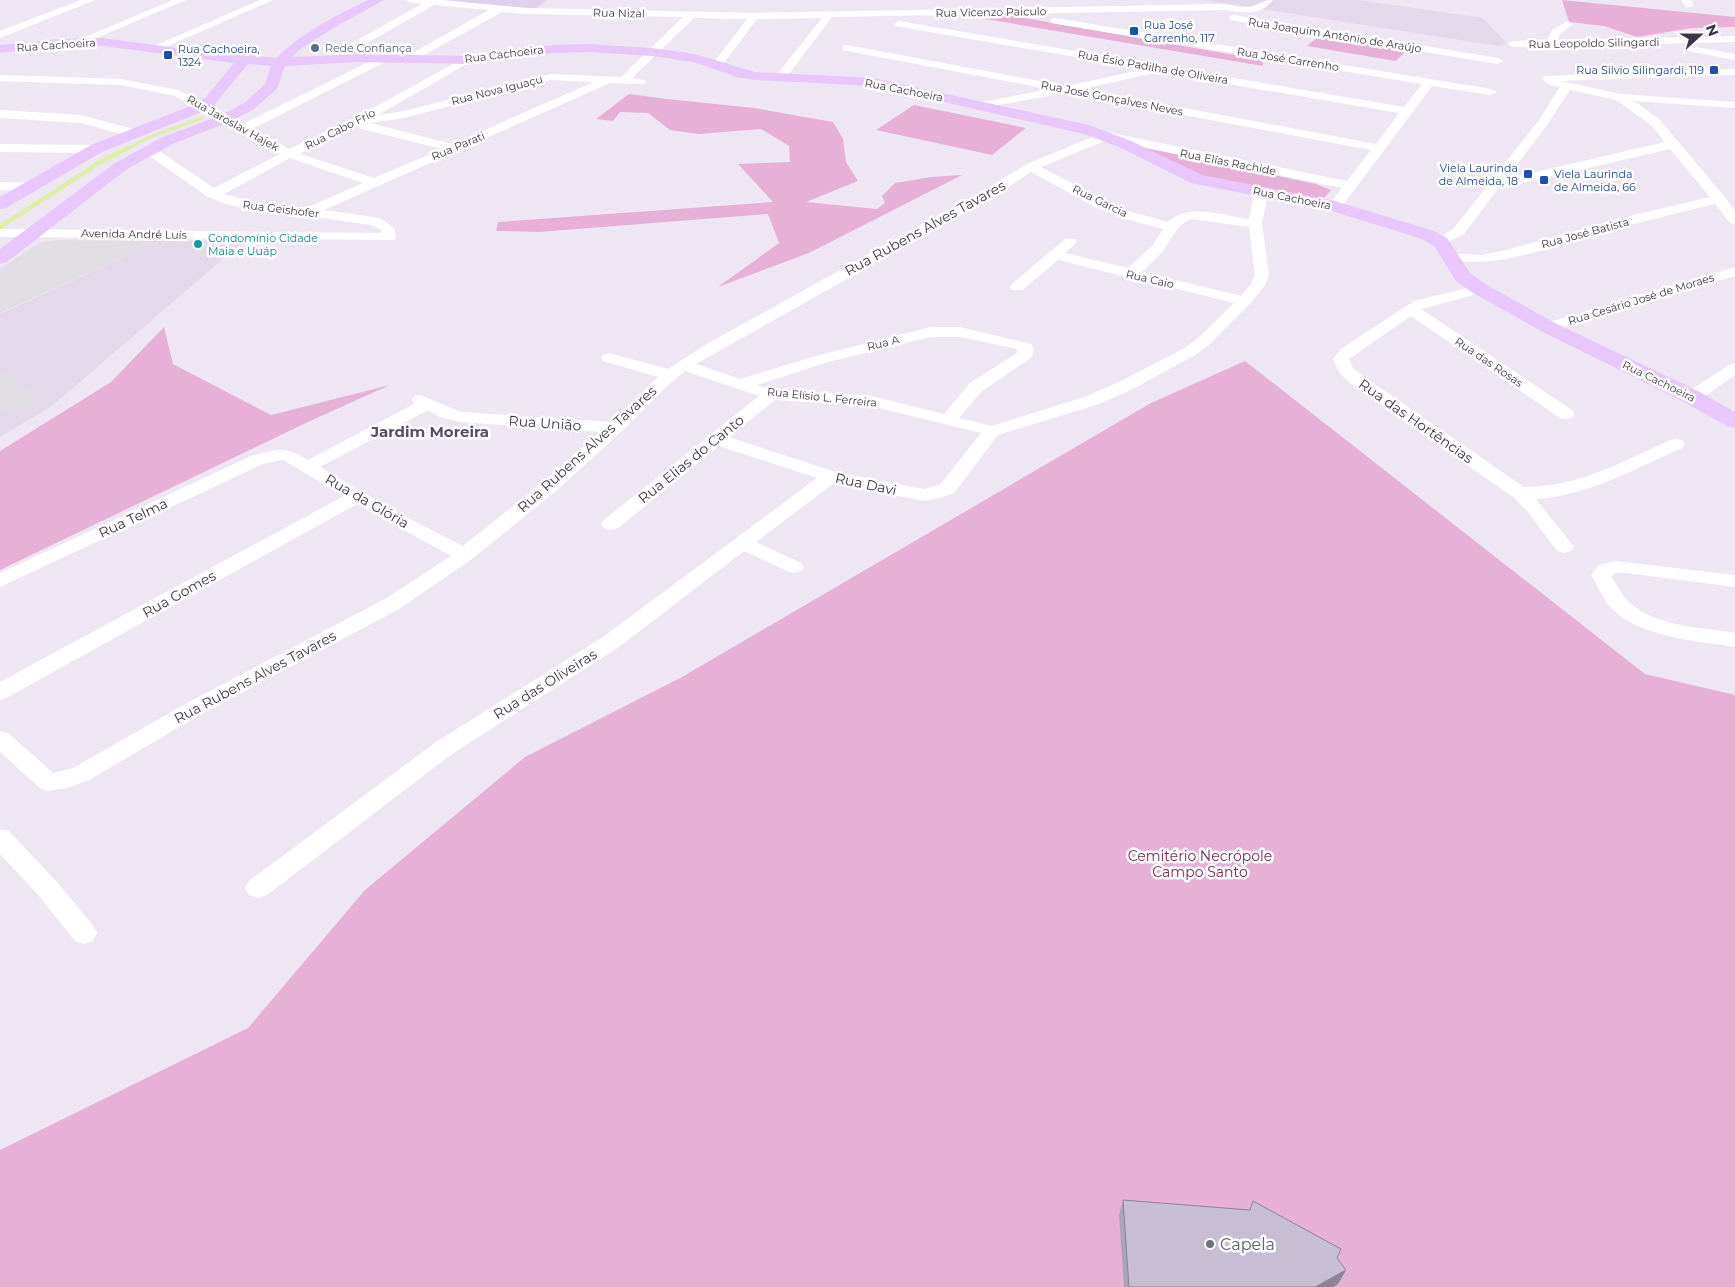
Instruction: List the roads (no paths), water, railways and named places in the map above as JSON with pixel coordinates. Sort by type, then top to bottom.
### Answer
[{"type":"main road","points":[[285,36],[358,0]]},
{"type":"main road","points":[[0,204],[95,149],[133,133],[180,117],[262,96],[275,79],[280,62],[298,44],[316,32],[378,0]]},
{"type":"main road","name":"Rua Cachoeira","points":[[0,49],[78,42],[115,43],[221,58],[280,62],[333,58],[466,60],[569,48],[652,52],[695,58],[742,74],[873,82],[981,105],[1011,107],[1106,136],[1197,179],[1335,206],[1387,221],[1446,249],[1463,277],[1480,289],[1548,327],[1692,397],[1735,421]]},
{"type":"main road","points":[[0,258],[121,166],[169,140],[215,108],[244,60],[267,46],[221,58]]},
{"type":"main road","points":[[244,60],[259,63],[265,67],[262,96]]},
{"type":"main road","points":[[1155,160],[1161,154],[1181,153]]},
{"type":"street","points":[[0,34],[90,0]]},
{"type":"street","points":[[78,42],[181,0]]},
{"type":"street","points":[[152,49],[268,0]]},
{"type":"street","name":"Rua Nizal","points":[[411,0],[499,9],[588,12],[666,10],[691,15],[832,12]]},
{"type":"street","points":[[588,12],[592,0]]},
{"type":"street","points":[[1237,0],[1267,2]]},
{"type":"street","points":[[333,58],[432,2]]},
{"type":"street","name":"Rua Vicenzo Paiculo","points":[[901,19],[1003,11],[1224,7],[1257,10],[1263,8],[1267,2]]},
{"type":"street","name":"Rua Joaquim Antônio de Araújo","points":[[1172,8],[1498,61]]},
{"type":"street","points":[[410,58],[499,9]]},
{"type":"street","points":[[1054,20],[1052,14],[1064,10]]},
{"type":"street","name":"Rua José Carrenho","points":[[1003,11],[1491,92]]},
{"type":"street","points":[[781,77],[832,12]]},
{"type":"street","name":"Rua Ésio Padilha de Oliveira","points":[[832,12],[901,19],[1407,111]]},
{"type":"street","points":[[717,65],[752,13]]},
{"type":"street","points":[[623,81],[691,15]]},
{"type":"street","points":[[1551,44],[1556,32],[1568,24]]},
{"type":"street","name":"Rua Leopoldo Silingardi","points":[[1513,44],[1669,42],[1735,39]]},
{"type":"street","points":[[1669,42],[1699,51],[1735,57]]},
{"type":"street","name":"Rua José Gonçalves Neves","points":[[847,48],[1378,148]]},
{"type":"street","points":[[245,128],[385,58]]},
{"type":"street","name":"Rua Cabo Frio","points":[[213,194],[289,154],[356,123],[466,60]]},
{"type":"street","points":[[1011,107],[1064,89],[1165,68]]},
{"type":"street","points":[[1735,72],[1548,78],[1551,82],[1620,97],[1735,105]]},
{"type":"street","name":"Rua Nova Iguaçu","points":[[356,123],[404,114],[550,77],[640,82]]},
{"type":"street","points":[[1586,77],[1596,88],[1620,97],[1656,122],[1735,220]]},
{"type":"street","name":"Rua Jaroslav Hajek","points":[[0,78],[135,83],[178,93],[215,108],[289,154],[373,182]]},
{"type":"street","name":"Rua Parati","points":[[308,212],[608,80]]},
{"type":"street","points":[[1335,206],[1429,82]]},
{"type":"street","points":[[1446,249],[1543,122],[1567,86]]},
{"type":"street","points":[[1637,109],[1642,105],[1659,100]]},
{"type":"street","points":[[0,114],[81,119],[133,133]]},
{"type":"street","points":[[356,123],[454,148]]},
{"type":"street","name":"Rua Elías Rachide","points":[[1106,136],[1181,153],[1350,186]]},
{"type":"street","name":"Rua Rubens Alves Tavares","points":[[0,738],[48,782],[67,780],[81,774],[197,707],[392,604],[465,555],[550,486],[615,428],[640,401],[677,370],[713,347],[991,192],[1031,167],[1106,136]]},
{"type":"street","points":[[1493,186],[1674,144]]},
{"type":"street","points":[[0,148],[95,149]]},
{"type":"street","name":"Rua Geishofer","points":[[149,150],[213,194],[249,206],[375,221],[387,228],[389,237]]},
{"type":"street","points":[[1638,152],[1687,160]]},
{"type":"street","points":[[1512,162],[1550,172]]},
{"type":"street","name":"Rua Garcia","points":[[1031,167],[1104,206],[1127,215],[1171,227]]},
{"type":"street","points":[[0,186],[30,187]]},
{"type":"street","points":[[992,431],[1068,409],[1125,386],[1203,342],[1245,301],[1258,285],[1262,274],[1254,224],[1260,192]]},
{"type":"street","name":"Rua José Batista","points":[[1446,249],[1482,258],[1501,256],[1719,198]]},
{"type":"street","points":[[1130,274],[1159,247],[1171,227],[1179,219],[1192,215],[1254,224]]},
{"type":"street","name":"Avenida André Luís","points":[[0,233],[34,232],[178,237],[389,237]]},
{"type":"street","points":[[1017,287],[1070,242]]},
{"type":"street","name":"Rua Caio","points":[[1055,255],[1245,301]]},
{"type":"street","name":"Rua Cesário José de Moraes","points":[[1548,327],[1735,271]]},
{"type":"street","name":"Rua das Hortências","points":[[1415,307],[1420,299],[1427,294],[1463,277]]},
{"type":"street","name":"Rua das Hortências","points":[[1480,289],[1415,307],[1347,352],[1341,359],[1345,369],[1357,380],[1520,493],[1535,508],[1564,547]]},
{"type":"street","name":"Rua das Rosas","points":[[1415,307],[1566,414]]},
{"type":"street","name":"Rua A","points":[[741,384],[822,359],[931,332],[960,332],[1022,345],[1026,349],[1025,355],[976,387],[948,420]]},
{"type":"street","name":"Rua Elísio L. Ferreira","points":[[609,358],[741,384],[771,394],[866,400],[992,431]]},
{"type":"street","points":[[1692,397],[1735,368]]},
{"type":"street","name":"Rua Elias do Canto","points":[[611,524],[771,394]]},
{"type":"street","name":"Rua União","points":[[307,467],[423,402],[446,413],[460,417],[615,428]]},
{"type":"street","name":"Rua Davi","points":[[717,439],[831,477],[903,492],[933,494],[947,489],[992,431]]},
{"type":"street","points":[[1520,493],[1534,495],[1560,490],[1608,474],[1676,444]]},
{"type":"street","name":"Rua da Glória","points":[[267,456],[287,455],[395,519],[465,555]]},
{"type":"street","name":"Rua Telma","points":[[0,581],[267,456]]},
{"type":"street","name":"Rua das Oliveiras","points":[[258,888],[444,748],[612,642],[831,477]]},
{"type":"street","name":"Rua Gomes","points":[[0,692],[358,496]]},
{"type":"street","points":[[742,544],[794,567]]},
{"type":"street","points":[[1735,581],[1614,566],[1606,569],[1601,575],[1618,604],[1629,613],[1644,620],[1735,640]]},
{"type":"street","points":[[0,838],[84,933]]},
{"type":"waterway","points":[[0,227],[102,161],[150,137],[202,118]]},
{"type":"place","name":"Rua José Carrenho, 117","points":[[1134,31]]},
{"type":"place","name":"Rede Confiança","points":[[315,48]]},
{"type":"place","name":"Rua Cachoeira, 1324","points":[[168,55]]},
{"type":"place","name":"Rua Silvio Silingardi, 119","points":[[1714,70]]},
{"type":"place","name":"Viela Laurinda de Almeida, 18","points":[[1528,174]]},
{"type":"place","name":"Viela Laurinda de Almeida, 66","points":[[1544,180]]},
{"type":"place","name":"Condomínio Cidade Maia e Uuáp","points":[[198,244]]},
{"type":"place","name":"Capela","points":[[1210,1244]]},
{"type":"district","name":"Jardim Moreira","points":[[430,431]]},
{"type":"park label","name":"Cemitério Necrópole Campo Santo","points":[[1200,864]]}]
